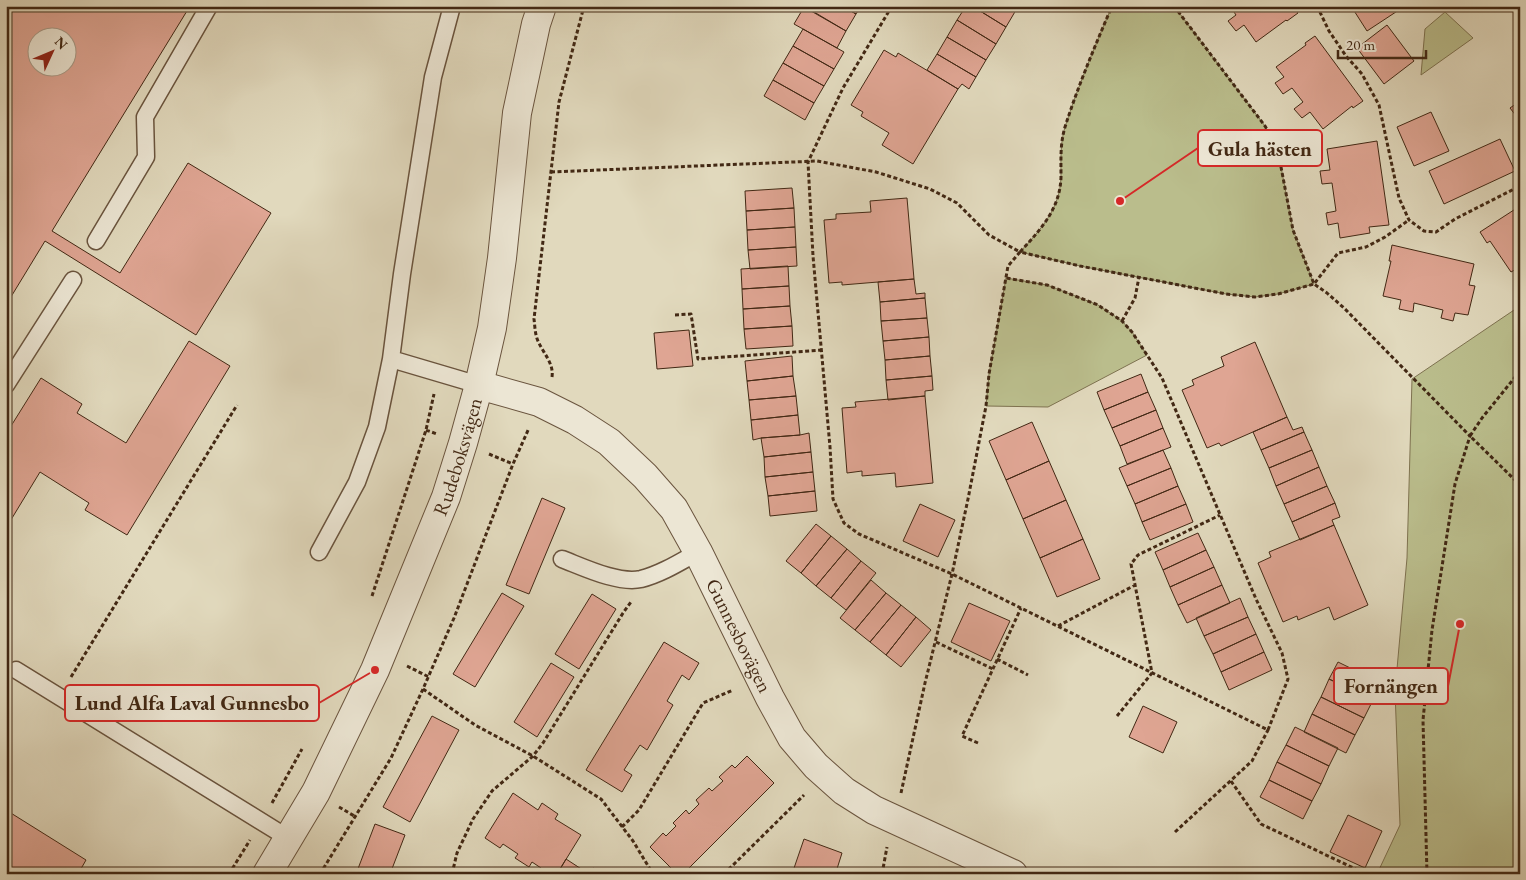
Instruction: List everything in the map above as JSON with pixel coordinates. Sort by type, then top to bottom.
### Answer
[{"type":"street","name":"Rudeboksvägen","points":[[267,874],[316,792],[375,670],[446,497],[479,385],[492,328],[502,258],[517,113],[536,24],[542,6]]},
{"type":"street","name":"Gunnesbovägen","points":[[479,385],[539,402],[575,420],[609,442],[645,476],[674,509],[698,552],[770,698],[792,738],[816,766],[844,791],[874,810],[1013,874]]},
{"type":"lane","points":[[96,240],[146,156],[145,117],[209,6]]},
{"type":"lane","points":[[319,552],[357,482],[377,427],[391,359],[402,274],[433,77],[452,6]]},
{"type":"lane","points":[[6,384],[73,280]]},
{"type":"lane","points":[[391,359],[479,385]]},
{"type":"lane","points":[[562,559],[616,578],[639,579],[660,572],[698,552]]},
{"type":"lane","points":[[16,670],[288,838]]},
{"type":"path","points":[[892,6],[843,88],[808,162],[813,256],[833,499],[844,523],[859,534],[952,574],[1268,730]]},
{"type":"path","points":[[893,819],[952,574],[986,406],[989,374],[1008,266],[1038,233],[1053,210],[1061,178],[1060,151],[1064,129],[1112,6]]},
{"type":"path","points":[[1174,6],[1265,126],[1277,146],[1293,230],[1314,284],[1344,308],[1520,485]]},
{"type":"path","points":[[1317,6],[1329,31],[1346,56],[1362,74],[1379,105],[1399,198],[1409,220],[1424,231],[1436,232],[1455,219],[1520,186]]},
{"type":"path","points":[[551,172],[817,161],[876,172],[930,189],[957,203],[988,235],[1020,252],[1080,266],[1226,294],[1255,297],[1278,294],[1314,284],[1338,253],[1366,247],[1385,238],[1409,220]]},
{"type":"path","points":[[1122,321],[1134,298],[1139,277]]},
{"type":"path","points":[[1006,278],[1047,286],[1098,306],[1122,321],[1132,332],[1162,378],[1256,599],[1282,653],[1288,679],[1268,730],[1252,761],[1175,832]]},
{"type":"path","points":[[675,315],[692,314],[698,359],[822,350]]},
{"type":"path","points":[[1427,874],[1423,720],[1432,630],[1455,484],[1470,436],[1520,371]]},
{"type":"path","points":[[370,600],[426,430],[439,373]]},
{"type":"path","points":[[59,697],[237,405]]},
{"type":"path","points":[[1152,673],[1130,564],[1138,555],[1220,515]]},
{"type":"path","points":[[452,874],[457,853],[473,819],[492,791],[533,756],[543,743],[623,613],[637,595],[660,572]]},
{"type":"path","points":[[1058,626],[1135,585]]},
{"type":"path","points":[[978,743],[962,736],[1021,608]]},
{"type":"path","points":[[936,642],[993,669]]},
{"type":"path","points":[[997,660],[1028,675]]},
{"type":"path","points":[[401,663],[429,677]]},
{"type":"path","points":[[1117,716],[1152,673]]},
{"type":"path","points":[[622,827],[639,810],[703,703],[739,687]]},
{"type":"path","points":[[423,690],[475,725],[533,756],[601,799],[633,841],[653,874]]},
{"type":"path","points":[[229,874],[262,822],[304,745]]},
{"type":"path","points":[[1231,781],[1260,824],[1366,874]]},
{"type":"path","points":[[724,874],[796,804]]},
{"type":"green space","points":[[1112,6],[1174,6],[1265,126],[1277,146],[1293,230],[1314,284],[1278,294],[1255,297],[1226,294],[1080,266],[1020,252],[1042,227],[1057,199],[1061,177],[1063,133],[1081,81]]},
{"type":"green space","points":[[1445,12],[1473,38],[1421,75],[1425,29]]},
{"type":"green space","points":[[1006,278],[1047,285],[1098,305],[1122,321],[1132,332],[1147,355],[1048,407],[986,406],[989,374]]},
{"type":"green space","points":[[1520,306],[1520,874],[1377,874],[1400,825],[1395,691],[1407,558],[1412,379]]},
{"type":"building","points":[[6,6],[190,6],[52,231],[120,273],[188,163],[271,213],[196,335],[45,241],[6,305]]},
{"type":"building","points":[[804,6],[842,6],[856,14],[846,31]]},
{"type":"building","points":[[842,6],[861,6],[856,14]]},
{"type":"building","points":[[966,6],[972,6],[1006,27],[996,44],[957,20]]},
{"type":"building","points":[[972,6],[1010,6],[1016,10],[1006,27]]},
{"type":"building","points":[[1230,6],[1293,6],[1298,13],[1256,42],[1244,25],[1236,31],[1228,21],[1236,15]]},
{"type":"building","points":[[1351,6],[1405,6],[1367,31]]},
{"type":"building","points":[[804,7],[846,31],[837,48],[794,24]]},
{"type":"building","points":[[957,20],[996,44],[986,60],[947,37]]},
{"type":"building","points":[[1387,25],[1414,61],[1384,84],[1357,48]]},
{"type":"building","points":[[803,29],[844,52],[834,69],[793,46]]},
{"type":"building","points":[[1315,36],[1363,101],[1353,108],[1352,106],[1323,129],[1310,112],[1302,118],[1294,109],[1303,102],[1292,88],[1283,94],[1275,83],[1284,77],[1276,67]]},
{"type":"building","points":[[947,37],[986,60],[976,77],[937,54]]},
{"type":"building","points":[[793,46],[834,69],[824,86],[783,63]]},
{"type":"building","points":[[884,50],[896,57],[898,53],[958,89],[913,164],[882,145],[889,133],[861,116],[863,112],[851,105]]},
{"type":"building","points":[[937,54],[976,77],[969,89],[962,84],[958,89],[927,70]]},
{"type":"building","points":[[783,63],[824,86],[814,103],[773,80]]},
{"type":"building","points":[[773,80],[814,103],[805,120],[764,96]]},
{"type":"building","points":[[1520,101],[1520,121],[1510,108]]},
{"type":"building","points":[[1431,112],[1449,151],[1414,166],[1397,127]]},
{"type":"building","points":[[1500,139],[1515,171],[1444,204],[1429,171]]},
{"type":"building","points":[[1377,141],[1389,225],[1369,227],[1370,233],[1340,238],[1338,223],[1328,225],[1326,213],[1336,211],[1332,183],[1322,184],[1320,171],[1330,170],[1327,149]]},
{"type":"building","points":[[792,188],[794,208],[746,211],[745,191]]},
{"type":"building","points":[[907,198],[914,279],[842,285],[842,282],[829,283],[824,220],[836,219],[836,214],[871,212],[870,201]]},
{"type":"building","points":[[1520,206],[1520,267],[1511,272],[1490,241],[1487,243],[1480,232]]},
{"type":"building","points":[[794,208],[795,227],[747,230],[746,211]]},
{"type":"building","points":[[795,227],[796,247],[748,250],[747,230]]},
{"type":"building","points":[[1392,245],[1474,264],[1469,285],[1475,286],[1468,315],[1455,313],[1453,321],[1441,318],[1443,310],[1414,303],[1413,312],[1399,309],[1401,300],[1383,296],[1391,261],[1389,261]]},
{"type":"building","points":[[796,247],[797,266],[750,269],[748,250]]},
{"type":"building","points":[[788,266],[789,286],[742,289],[741,269]]},
{"type":"building","points":[[914,279],[916,294],[925,293],[925,298],[880,302],[878,282]]},
{"type":"building","points":[[789,286],[790,306],[743,309],[742,289]]},
{"type":"building","points":[[925,298],[927,318],[881,321],[880,302]]},
{"type":"building","points":[[790,306],[792,326],[744,329],[743,309]]},
{"type":"building","points":[[927,318],[929,337],[883,341],[881,321]]},
{"type":"building","points":[[792,326],[793,346],[746,349],[744,329]]},
{"type":"building","points":[[689,330],[693,366],[657,369],[654,333]]},
{"type":"building","points":[[929,337],[930,356],[885,360],[883,341]]},
{"type":"building","points":[[189,341],[230,366],[127,535],[85,510],[89,503],[40,472],[6,528],[6,434],[41,378],[82,404],[77,413],[126,443]]},
{"type":"building","points":[[1255,342],[1287,417],[1221,446],[1219,443],[1207,448],[1182,390],[1194,385],[1192,380],[1224,366],[1221,357]]},
{"type":"building","points":[[792,356],[793,376],[747,381],[745,361]]},
{"type":"building","points":[[930,356],[932,376],[886,380],[885,360]]},
{"type":"building","points":[[1141,374],[1148,392],[1104,410],[1097,392]]},
{"type":"building","points":[[793,376],[796,396],[749,400],[747,381]]},
{"type":"building","points":[[932,376],[933,390],[925,391],[925,396],[888,400],[886,380]]},
{"type":"building","points":[[1148,392],[1156,410],[1112,428],[1104,410]]},
{"type":"building","points":[[796,396],[798,415],[751,420],[749,400]]},
{"type":"building","points":[[925,396],[933,483],[896,487],[895,473],[862,476],[862,471],[847,473],[842,408],[856,407],[855,402]]},
{"type":"building","points":[[1156,410],[1163,428],[1120,446],[1112,428]]},
{"type":"building","points":[[798,415],[800,435],[753,440],[751,420]]},
{"type":"building","points":[[1287,417],[1293,430],[1302,427],[1304,432],[1261,450],[1253,432]]},
{"type":"building","points":[[1032,422],[1049,461],[1006,480],[989,441]]},
{"type":"building","points":[[1163,428],[1171,447],[1127,464],[1120,446]]},
{"type":"building","points":[[1304,432],[1312,450],[1269,468],[1261,450]]},
{"type":"building","points":[[809,433],[811,452],[764,457],[761,438]]},
{"type":"building","points":[[1163,450],[1171,468],[1127,486],[1119,468]]},
{"type":"building","points":[[1312,450],[1319,467],[1276,486],[1269,468]]},
{"type":"building","points":[[811,452],[813,472],[765,477],[764,457]]},
{"type":"building","points":[[1049,461],[1066,500],[1023,519],[1006,480]]},
{"type":"building","points":[[1319,467],[1327,486],[1284,504],[1276,486]]},
{"type":"building","points":[[1171,468],[1178,486],[1135,504],[1127,486]]},
{"type":"building","points":[[813,472],[815,491],[768,496],[765,477]]},
{"type":"building","points":[[1178,486],[1186,504],[1142,522],[1135,504]]},
{"type":"building","points":[[1327,486],[1335,503],[1292,522],[1284,504]]},
{"type":"building","points":[[815,491],[817,511],[770,516],[768,496]]},
{"type":"building","points":[[542,498],[565,508],[529,594],[506,585]]},
{"type":"building","points":[[1066,500],[1083,539],[1040,558],[1023,519]]},
{"type":"building","points":[[1335,503],[1340,517],[1332,520],[1334,525],[1300,540],[1292,522]]},
{"type":"building","points":[[920,504],[955,520],[938,557],[903,541]]},
{"type":"building","points":[[1186,504],[1193,522],[1150,540],[1142,522]]},
{"type":"building","points":[[816,524],[831,536],[801,573],[786,561]]},
{"type":"building","points":[[1334,525],[1368,605],[1334,620],[1329,607],[1298,620],[1297,616],[1283,622],[1258,563],[1271,557],[1269,552]]},
{"type":"building","points":[[1198,533],[1206,550],[1163,570],[1155,552]]},
{"type":"building","points":[[831,536],[847,549],[816,586],[801,573]]},
{"type":"building","points":[[1083,539],[1100,579],[1057,597],[1040,558]]},
{"type":"building","points":[[847,549],[861,561],[831,598],[816,586]]},
{"type":"building","points":[[1206,550],[1214,567],[1170,587],[1163,570]]},
{"type":"building","points":[[861,561],[876,573],[846,610],[831,598]]},
{"type":"building","points":[[1214,567],[1222,585],[1178,605],[1170,587]]},
{"type":"building","points":[[871,580],[886,593],[855,630],[840,618]]},
{"type":"building","points":[[1222,585],[1230,603],[1187,623],[1178,605]]},
{"type":"building","points":[[502,593],[524,606],[475,687],[453,674]]},
{"type":"building","points":[[886,593],[901,605],[870,642],[855,630]]},
{"type":"building","points":[[592,594],[616,609],[579,669],[555,654]]},
{"type":"building","points":[[1240,598],[1248,617],[1204,636],[1196,618]]},
{"type":"building","points":[[969,603],[1010,621],[991,661],[951,642]]},
{"type":"building","points":[[901,605],[916,617],[886,655],[870,642]]},
{"type":"building","points":[[916,617],[931,630],[901,667],[886,655]]},
{"type":"building","points":[[1248,617],[1256,634],[1213,654],[1204,636]]},
{"type":"building","points":[[1256,634],[1264,652],[1221,672],[1213,654]]},
{"type":"building","points":[[664,642],[699,663],[689,680],[682,675],[667,701],[673,705],[647,750],[640,745],[624,770],[632,775],[622,792],[586,770]]},
{"type":"building","points":[[1264,652],[1272,670],[1229,690],[1221,672]]},
{"type":"building","points":[[1338,662],[1381,683],[1373,700],[1329,679]]},
{"type":"building","points":[[551,663],[574,677],[537,737],[514,722]]},
{"type":"building","points":[[1329,679],[1373,700],[1364,718],[1321,697]]},
{"type":"building","points":[[1321,697],[1364,718],[1355,735],[1312,714]]},
{"type":"building","points":[[1143,706],[1177,722],[1163,753],[1129,737]]},
{"type":"building","points":[[1312,714],[1355,735],[1346,753],[1304,732]]},
{"type":"building","points":[[432,716],[459,730],[410,822],[383,807]]},
{"type":"building","points":[[1295,727],[1338,748],[1329,766],[1286,745]]},
{"type":"building","points":[[1286,745],[1329,766],[1321,784],[1277,762]]},
{"type":"building","points":[[747,756],[774,783],[683,874],[677,874],[650,847],[663,833],[666,836],[676,826],[673,823],[686,810],[689,814],[699,804],[696,800],[709,788],[712,791],[723,781],[719,777],[732,765],[735,768]]},
{"type":"building","points":[[1277,762],[1321,784],[1312,801],[1269,780]]},
{"type":"building","points":[[1269,780],[1312,801],[1303,819],[1260,797]]},
{"type":"building","points":[[513,793],[538,810],[542,803],[558,814],[555,819],[581,835],[557,874],[545,874],[539,870],[541,868],[532,862],[529,867],[515,858],[518,854],[503,844],[500,848],[485,838]]},
{"type":"building","points":[[6,810],[86,860],[78,874],[6,874]]},
{"type":"building","points":[[1348,815],[1382,831],[1365,868],[1330,852]]},
{"type":"building","points":[[375,824],[405,835],[390,874],[356,874]]},
{"type":"building","points":[[804,839],[842,853],[836,872],[829,869],[827,874],[792,874]]},
{"type":"building","points":[[566,859],[589,874],[557,874]]},
{"type":"building","points":[[593,868],[603,874],[590,874]]},
{"type":"place","name":"Gula hästen","points":[[1120,201]]},
{"type":"place","name":"Fornängen","points":[[1460,624]]},
{"type":"place","name":"Lund Alfa Laval Gunnesbo","points":[[375,670]]}]
